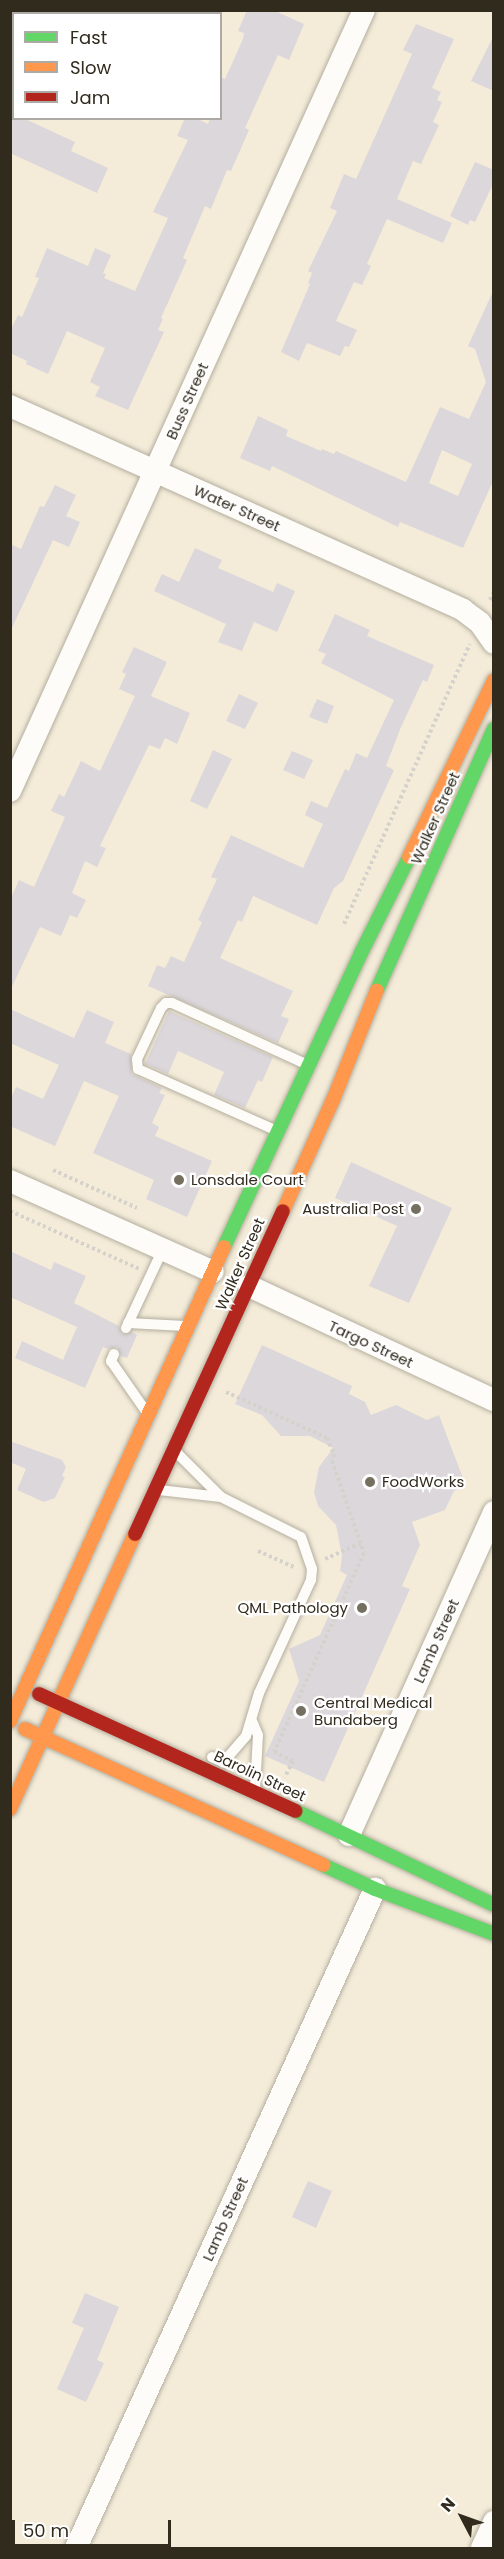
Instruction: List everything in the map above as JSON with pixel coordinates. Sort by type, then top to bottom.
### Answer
[{"type":"main road","name":"Walker Street","points":[[10,1722],[309,1065],[494,680]]},
{"type":"main road","name":"Walker Street","points":[[10,1809],[333,1100],[388,963],[494,729]]},
{"type":"main road","points":[[283,1176],[312,1145]]},
{"type":"main road","points":[[213,1272],[236,1262]]},
{"type":"main road","points":[[225,1297],[249,1286]]},
{"type":"main road","points":[[141,1431],[178,1386]]},
{"type":"main road","name":"Barolin Street","points":[[10,1683],[59,1702],[254,1791],[354,1845],[494,1905]]},
{"type":"main road","points":[[10,1722],[488,1932]]},
{"type":"main road","points":[[384,1885],[459,1909],[488,1932]]},
{"type":"street","name":"Buss Street","points":[[10,791],[364,10]]},
{"type":"street","name":"Water Street","points":[[10,406],[463,610],[480,623],[494,644]]},
{"type":"street","name":"Water Street","points":[[463,610],[492,606]]},
{"type":"street","points":[[10,1181],[213,1272]]},
{"type":"street","name":"Targo Street","points":[[249,1286],[494,1400]]},
{"type":"street","name":"Lamb Street","points":[[354,1845],[494,1512]]},
{"type":"street","name":"Lamb Street","points":[[76,2548],[384,1885]]},
{"type":"street","points":[[482,2548],[494,2522]]},
{"type":"lane","points":[[279,1132],[141,1070],[136,1066],[137,1059],[160,1008],[169,1002],[309,1065]]},
{"type":"lane","points":[[163,1249],[127,1326],[188,1327]]},
{"type":"lane","points":[[114,1354],[111,1361],[149,1415]]},
{"type":"lane","points":[[174,1450],[209,1482],[221,1497]]},
{"type":"lane","points":[[156,1489],[221,1497],[301,1537],[312,1569],[311,1580],[259,1693],[246,1736],[224,1762],[202,1752]]},
{"type":"lane","points":[[252,1721],[258,1736],[254,1791]]},
{"type":"lane","points":[[140,1739],[171,1742]]},
{"type":"path","points":[[492,606],[494,592]]},
{"type":"path","points":[[53,1170],[137,1208]]},
{"type":"path","points":[[10,1211],[151,1274]]},
{"type":"building","points":[[247,10],[273,10],[304,24],[289,60],[278,55],[245,128],[249,130],[231,171],[227,170],[211,209],[205,206],[183,258],[187,260],[161,318],[163,319],[158,330],[164,332],[128,410],[95,396],[100,387],[90,382],[105,348],[67,331],[48,374],[26,364],[27,361],[10,353],[10,331],[18,315],[22,317],[39,278],[35,277],[47,248],[88,266],[95,248],[111,255],[103,273],[106,274],[104,278],[135,291],[168,218],[153,212],[188,140],[177,136],[184,120],[200,120],[208,124],[209,120],[222,120],[222,78],[225,79],[243,39],[244,33],[238,31]]},
{"type":"building","points":[[416,24],[454,39],[432,88],[441,92],[437,100],[442,102],[433,122],[439,125],[421,164],[413,161],[397,199],[452,223],[443,243],[387,219],[367,264],[371,266],[362,285],[354,282],[336,321],[357,330],[349,347],[345,346],[340,356],[307,343],[299,361],[281,352],[310,284],[308,283],[312,273],[308,271],[337,211],[330,208],[344,174],[356,179],[412,54],[403,50]]},
{"type":"building","points":[[494,35],[494,91],[471,81]]},
{"type":"building","points":[[10,113],[12,120],[27,120],[75,142],[71,151],[108,168],[97,193],[10,153]]},
{"type":"building","points":[[475,162],[494,170],[494,182],[475,222],[470,220],[468,225],[450,216]]},
{"type":"building","points":[[494,289],[494,479],[463,548],[400,522],[398,527],[272,466],[270,471],[240,458],[258,416],[288,430],[286,436],[321,451],[322,449],[334,454],[336,451],[406,482],[440,407],[469,419],[486,382],[475,349],[468,346]],"holes":[[[442,450],[472,464],[458,496],[429,483]]]},
{"type":"building","points":[[55,485],[76,495],[66,516],[80,522],[69,547],[53,540],[10,632],[10,544],[21,549],[40,506],[44,507]]},
{"type":"building","points":[[195,548],[222,560],[218,568],[273,592],[277,583],[295,591],[277,632],[254,622],[242,651],[218,642],[226,624],[154,591],[162,574],[179,582]]},
{"type":"building","points":[[335,614],[370,630],[367,636],[434,665],[427,682],[423,680],[386,766],[394,770],[343,881],[334,888],[317,925],[253,896],[242,922],[238,920],[220,958],[293,991],[281,1016],[289,1019],[278,1043],[148,986],[157,965],[165,968],[171,956],[184,962],[202,922],[198,920],[217,879],[211,877],[231,835],[303,868],[323,824],[305,815],[311,801],[327,808],[345,769],[349,771],[356,753],[367,758],[394,700],[321,663],[326,654],[318,651]]},
{"type":"building","points":[[134,647],[167,662],[151,696],[190,713],[177,744],[165,738],[160,749],[149,745],[100,846],[106,848],[97,867],[85,861],[72,893],[86,900],[77,918],[70,915],[61,936],[40,927],[10,991],[10,900],[19,880],[34,887],[65,817],[51,811],[59,794],[64,797],[81,761],[100,771],[135,696],[119,689],[126,674],[122,672]]},
{"type":"building","points":[[239,694],[258,703],[245,729],[226,721]]},
{"type":"building","points":[[317,699],[334,706],[327,724],[309,717]]},
{"type":"building","points":[[213,750],[232,759],[207,809],[190,801]]},
{"type":"building","points":[[292,751],[313,760],[304,779],[283,770]]},
{"type":"building","points":[[10,1009],[74,1038],[87,1010],[114,1022],[105,1043],[131,1054],[132,1074],[162,1088],[159,1093],[165,1095],[152,1123],[159,1127],[155,1136],[212,1161],[187,1217],[146,1199],[154,1180],[93,1153],[119,1096],[84,1081],[55,1146],[10,1126],[10,1100],[16,1087],[43,1099],[59,1065],[10,1043]]},
{"type":"building","points":[[169,1011],[273,1057],[262,1082],[258,1080],[245,1108],[214,1095],[224,1072],[178,1051],[168,1074],[145,1064]]},
{"type":"building","points":[[351,1162],[452,1208],[409,1303],[369,1286],[397,1226],[335,1198]]},
{"type":"building","points":[[10,1251],[51,1270],[54,1262],[86,1276],[74,1303],[119,1326],[122,1334],[132,1332],[137,1335],[127,1358],[121,1356],[117,1347],[108,1349],[103,1347],[85,1388],[15,1358],[22,1341],[63,1360],[77,1327],[10,1297]]},
{"type":"building","points":[[262,1345],[352,1386],[349,1394],[365,1402],[371,1415],[396,1405],[427,1420],[439,1415],[466,1486],[454,1491],[445,1510],[412,1522],[420,1545],[402,1586],[410,1589],[324,1782],[265,1756],[299,1681],[289,1649],[320,1635],[347,1575],[340,1571],[342,1556],[336,1525],[318,1506],[314,1492],[319,1467],[333,1448],[310,1436],[281,1436],[262,1415],[235,1404]]},
{"type":"building","points":[[10,1441],[62,1460],[66,1467],[62,1476],[65,1477],[55,1498],[44,1502],[17,1490],[26,1469],[10,1462]]},
{"type":"building","points":[[308,2181],[332,2191],[316,2228],[292,2217]]},
{"type":"building","points":[[85,2293],[119,2307],[97,2360],[104,2363],[86,2402],[57,2389],[84,2328],[72,2323]]},
{"type":"traffic: fast","points":[[377,990],[494,729]]},
{"type":"traffic: fast","points":[[224,1247],[361,953],[409,857]]},
{"type":"traffic: fast","points":[[296,1811],[494,1905]]},
{"type":"traffic: fast","points":[[323,1865],[375,1889],[494,1934]]},
{"type":"traffic: slow","points":[[409,857],[494,680]]},
{"type":"traffic: slow","points":[[283,1211],[333,1100],[377,990]]},
{"type":"traffic: slow","points":[[10,1721],[224,1247]]},
{"type":"traffic: slow","points":[[10,1809],[135,1534]]},
{"type":"traffic: slow","points":[[25,1729],[323,1865]]},
{"type":"traffic: jam","points":[[135,1534],[283,1211]]},
{"type":"traffic: jam","points":[[39,1694],[296,1811]]},
{"type":"place","name":"Lonsdale Court","points":[[179,1180]]},
{"type":"place","name":"Australia Post","points":[[416,1209]]},
{"type":"place","name":"FoodWorks","points":[[370,1482]]},
{"type":"place","name":"QML Pathology","points":[[362,1608]]},
{"type":"place","name":"Central Medical Bundaberg","points":[[301,1711]]}]
